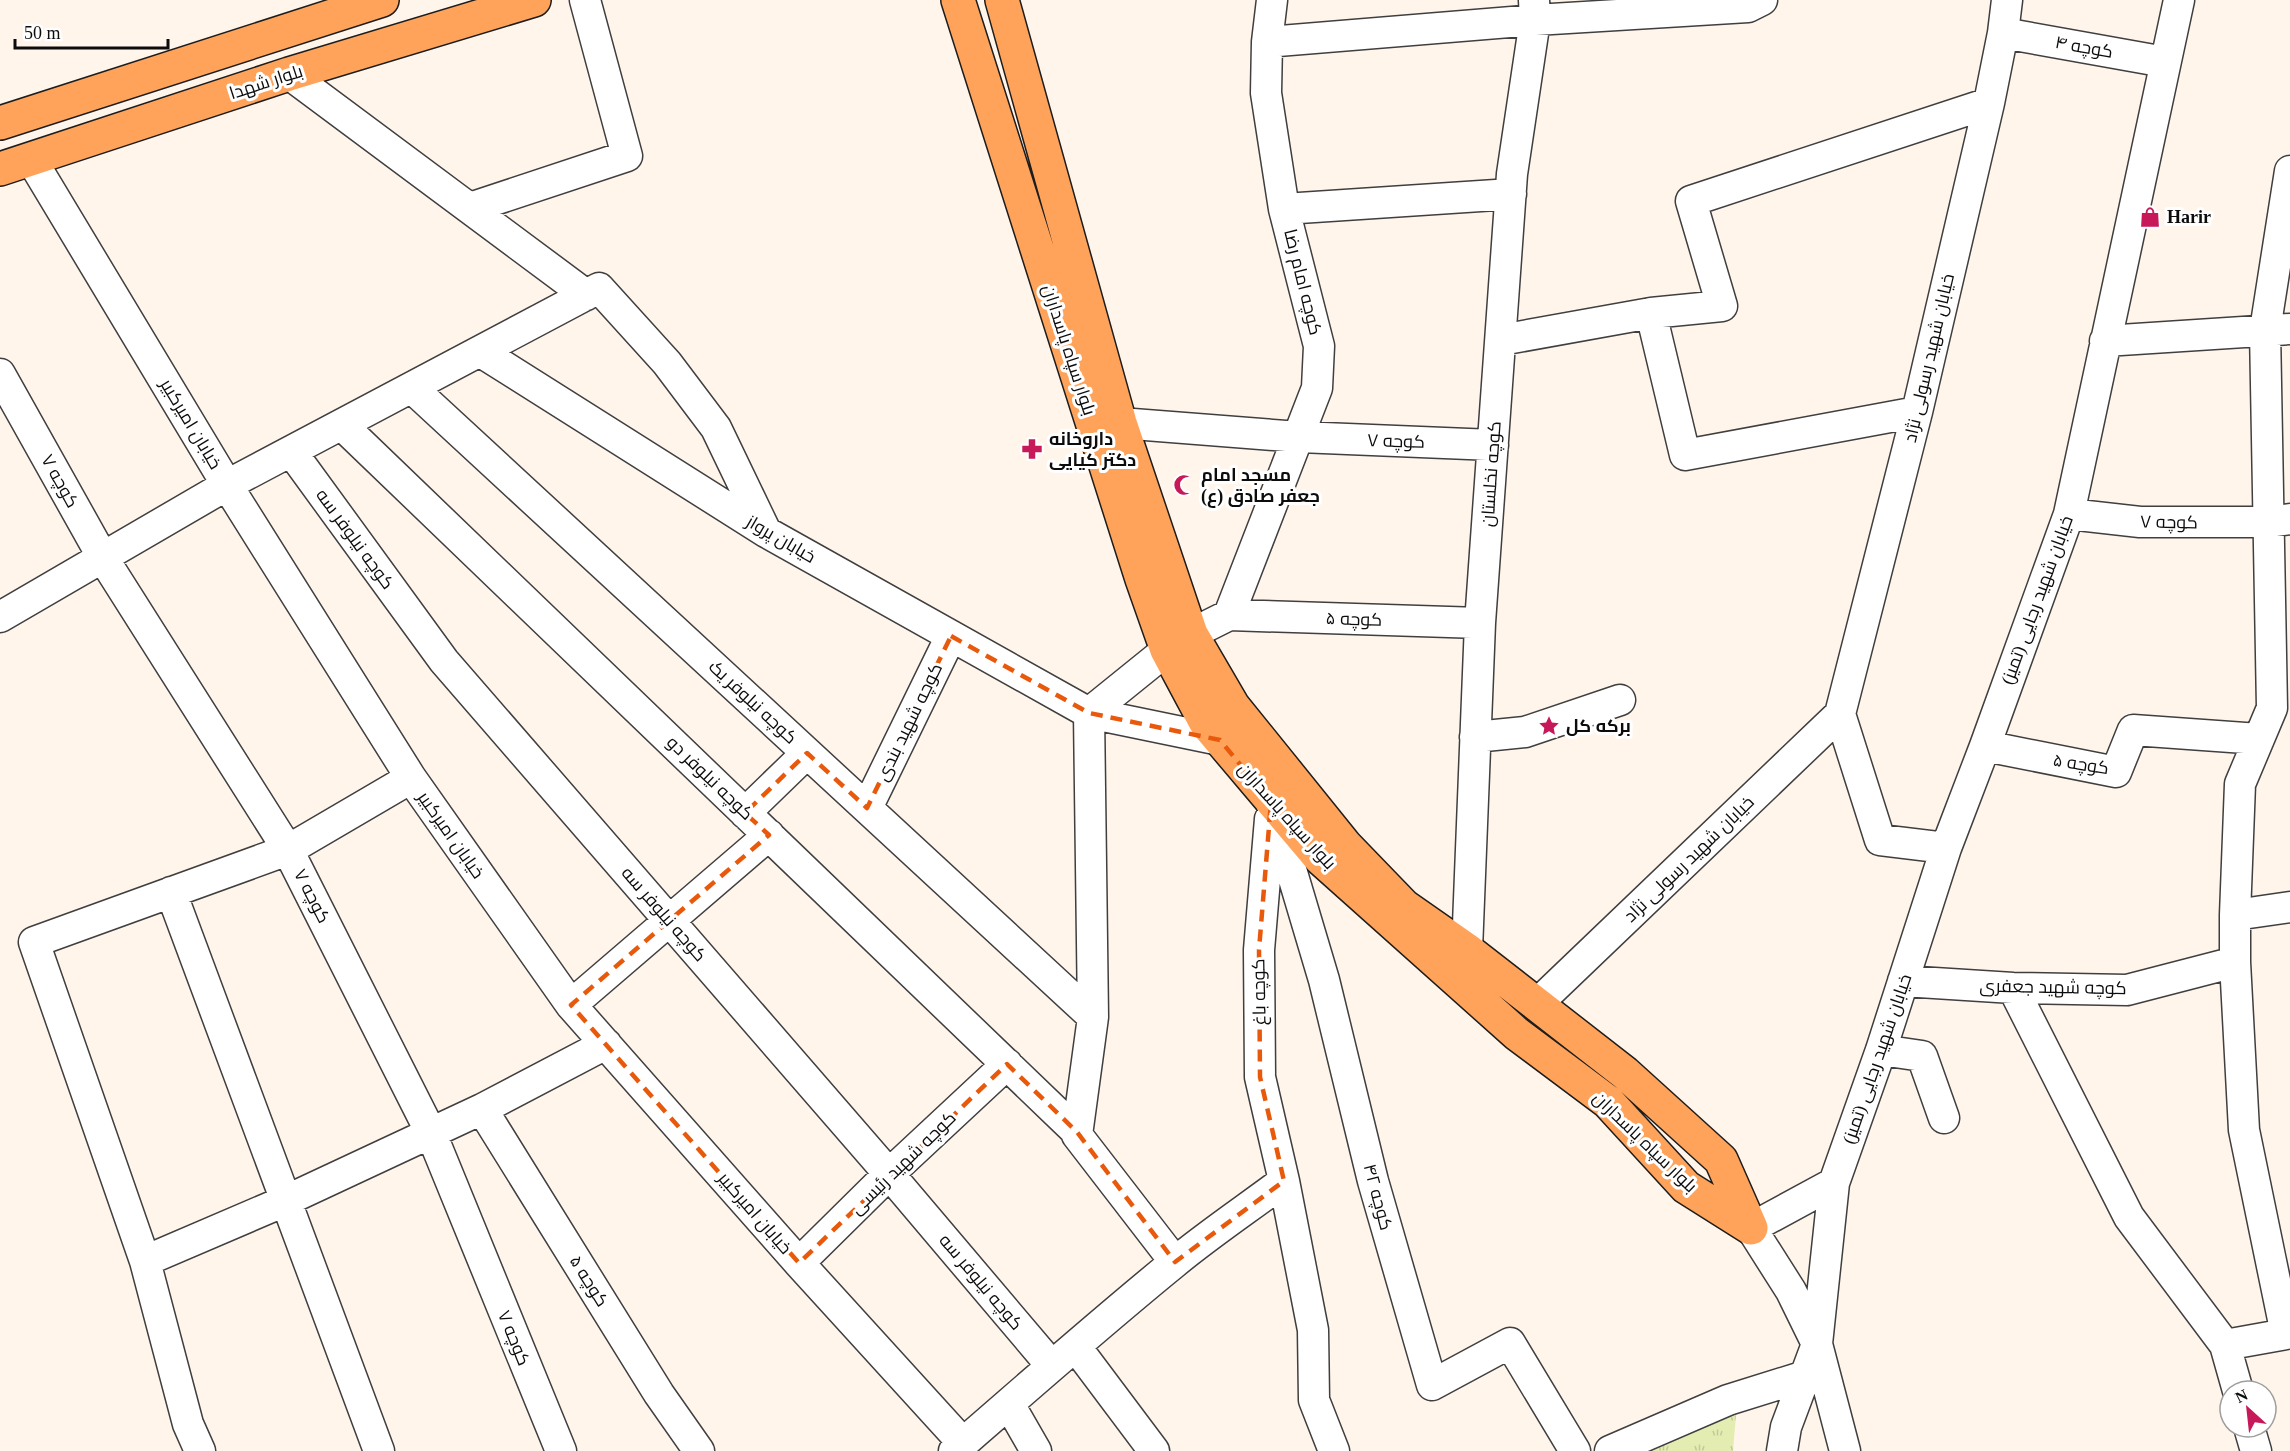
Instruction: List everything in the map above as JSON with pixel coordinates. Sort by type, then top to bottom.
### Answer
[{"type":"main road","points":[[0,123],[382,0]]},
{"type":"main road","name":"بلوار شهدا","points":[[0,169],[289,75],[534,0]]},
{"type":"main road","name":"بلوار سپاه پاسداران","points":[[958,0],[1142,579],[1179,642],[1346,846],[1404,906],[1467,950],[1625,1072],[1720,1160],[1751,1228]]},
{"type":"main road","name":"بلوار سپاه پاسداران","points":[[1002,0],[1179,642],[1206,723],[1321,859],[1517,1034],[1608,1102],[1686,1187],[1751,1228]]},
{"type":"main road","points":[[172,68],[185,108]]},
{"type":"street","points":[[470,208],[627,156],[585,0]]},
{"type":"street","name":"کوچه امام رضا","points":[[1229,615],[1317,388],[1319,346],[1284,209],[1266,93],[1267,42],[1272,0]]},
{"type":"street","points":[[1267,42],[1535,10],[1748,7],[1762,0]]},
{"type":"street","name":"خیابان شهید رسولی نژاد","points":[[1537,1004],[1840,714],[1917,412],[1989,103],[2007,0]]},
{"type":"street","name":"خیابان شهید رجایی (تمیز)","points":[[1817,1344],[1834,1183],[1881,1050],[1946,848],[2069,514],[2179,0]]},
{"type":"street","name":"کوچه نخلستان","points":[[1467,950],[1480,623],[1511,194],[1535,10]]},
{"type":"street","name":"کوچه ۴","points":[[2003,33],[2165,62]]},
{"type":"street","points":[[289,75],[586,295]]},
{"type":"street","points":[[1501,340],[1651,313],[1722,306],[1691,201],[1989,103]]},
{"type":"street","name":"خیابان امیرکبیر","points":[[31,159],[227,485],[411,778],[571,1005],[800,1263],[959,1447]]},
{"type":"street","points":[[2224,1345],[2286,1334],[2281,1254],[2244,1130],[2235,962],[2235,915],[2240,784],[2259,739],[2281,707],[2278,329],[2290,171]]},
{"type":"street","points":[[1284,209],[1511,194]]},
{"type":"street","points":[[0,617],[227,485],[599,288],[667,363],[716,428],[766,532]]},
{"type":"street","points":[[1651,313],[1684,455],[1917,412]]},
{"type":"street","points":[[2105,341],[2278,329]]},
{"type":"street","name":"خیابان پرواز","points":[[481,352],[766,532],[1089,713],[1220,740]]},
{"type":"street","name":"کوچه ۷","points":[[0,374],[103,558],[288,850],[431,1133],[561,1451]]},
{"type":"street","name":"کوچه نیلوفر یک","points":[[412,388],[1093,1017]]},
{"type":"street","name":"کوچه ۷","points":[[1120,423],[1299,437],[1493,445]]},
{"type":"street","name":"کوچه نیلوفر دو","points":[[342,425],[1077,1132],[1077,1135],[1175,1262]]},
{"type":"street","name":"کوچه نیلوفر سه","points":[[291,451],[444,661],[889,1174],[1051,1365]]},
{"type":"street","name":"کوچه ۷","points":[[2069,514],[2140,522],[2279,521]]},
{"type":"street","points":[[1077,1132],[1093,1017],[1089,713],[1179,642],[1229,615]]},
{"type":"street","name":"کوچه ۵","points":[[1229,615],[1480,623]]},
{"type":"street","name":"کوچه شهید بندی","points":[[867,808],[951,636]]},
{"type":"street","points":[[1475,737],[1525,732],[1620,700]]},
{"type":"street","points":[[1840,714],[1881,840],[1946,848]]},
{"type":"street","name":"کوچه ۵","points":[[1985,746],[2116,772],[2133,730],[2259,739]]},
{"type":"street","points":[[746,813],[807,753]]},
{"type":"street","points":[[200,1451],[188,1424],[145,1261],[34,942],[288,850],[411,778]]},
{"type":"street","name":"کوچه باغ","points":[[1271,802],[1259,950],[1260,1077],[1284,1181],[1313,1330],[1314,1400],[1334,1451]]},
{"type":"street","name":"کوچه ۴۲","points":[[1271,802],[1324,980],[1373,1182],[1432,1385],[1510,1343],[1575,1451]]},
{"type":"street","points":[[571,1005],[769,835]]},
{"type":"street","points":[[171,892],[379,1451]]},
{"type":"street","points":[[2235,915],[2290,907]]},
{"type":"street","name":"کوچه شهید جعفری","points":[[1903,981],[2013,988],[2127,990],[2235,962]]},
{"type":"street","points":[[2013,988],[2129,1217],[2224,1345],[2234,1379]]},
{"type":"street","points":[[145,1261],[285,1202],[482,1109],[606,1044]]},
{"type":"street","points":[[1881,1050],[1922,1056],[1944,1118]]},
{"type":"street","name":"کوچه شهید رئیسی","points":[[800,1263],[889,1174],[1007,1064]]},
{"type":"street","name":"کوچه ۵","points":[[482,1109],[659,1394],[699,1451]]},
{"type":"street","points":[[959,1447],[1051,1365],[1076,1347],[1175,1262],[1284,1181]]},
{"type":"street","points":[[1834,1183],[1751,1228],[1791,1291],[1817,1344],[1845,1451]]},
{"type":"street","points":[[1782,1451],[1786,1427],[1817,1344]]},
{"type":"street","points":[[1076,1347],[1154,1451]]},
{"type":"street","points":[[1610,1451],[1728,1400],[1805,1376]]},
{"type":"street","points":[[1009,1404],[1035,1451]]},
{"type":"highlighted area","points":[[951,636],[1089,713],[1220,740],[1271,802],[1259,950],[1260,1077],[1284,1181],[1175,1262],[1077,1132],[1007,1064],[799,1263],[571,1005],[769,835],[745,813],[807,753],[867,808]]},
{"type":"green space","points":[[1736,1415],[1733,1451],[1644,1451]]},
{"type":"place","name":"Harir","points":[[2150,217]]},
{"type":"place","name":"داروخانه دکتر کیایی","points":[[1032,449]]},
{"type":"place","name":"مسجد امام جعفر صادق (ع)","points":[[1184,485]]},
{"type":"place","name":"برکه کل","points":[[1549,726]]}]
